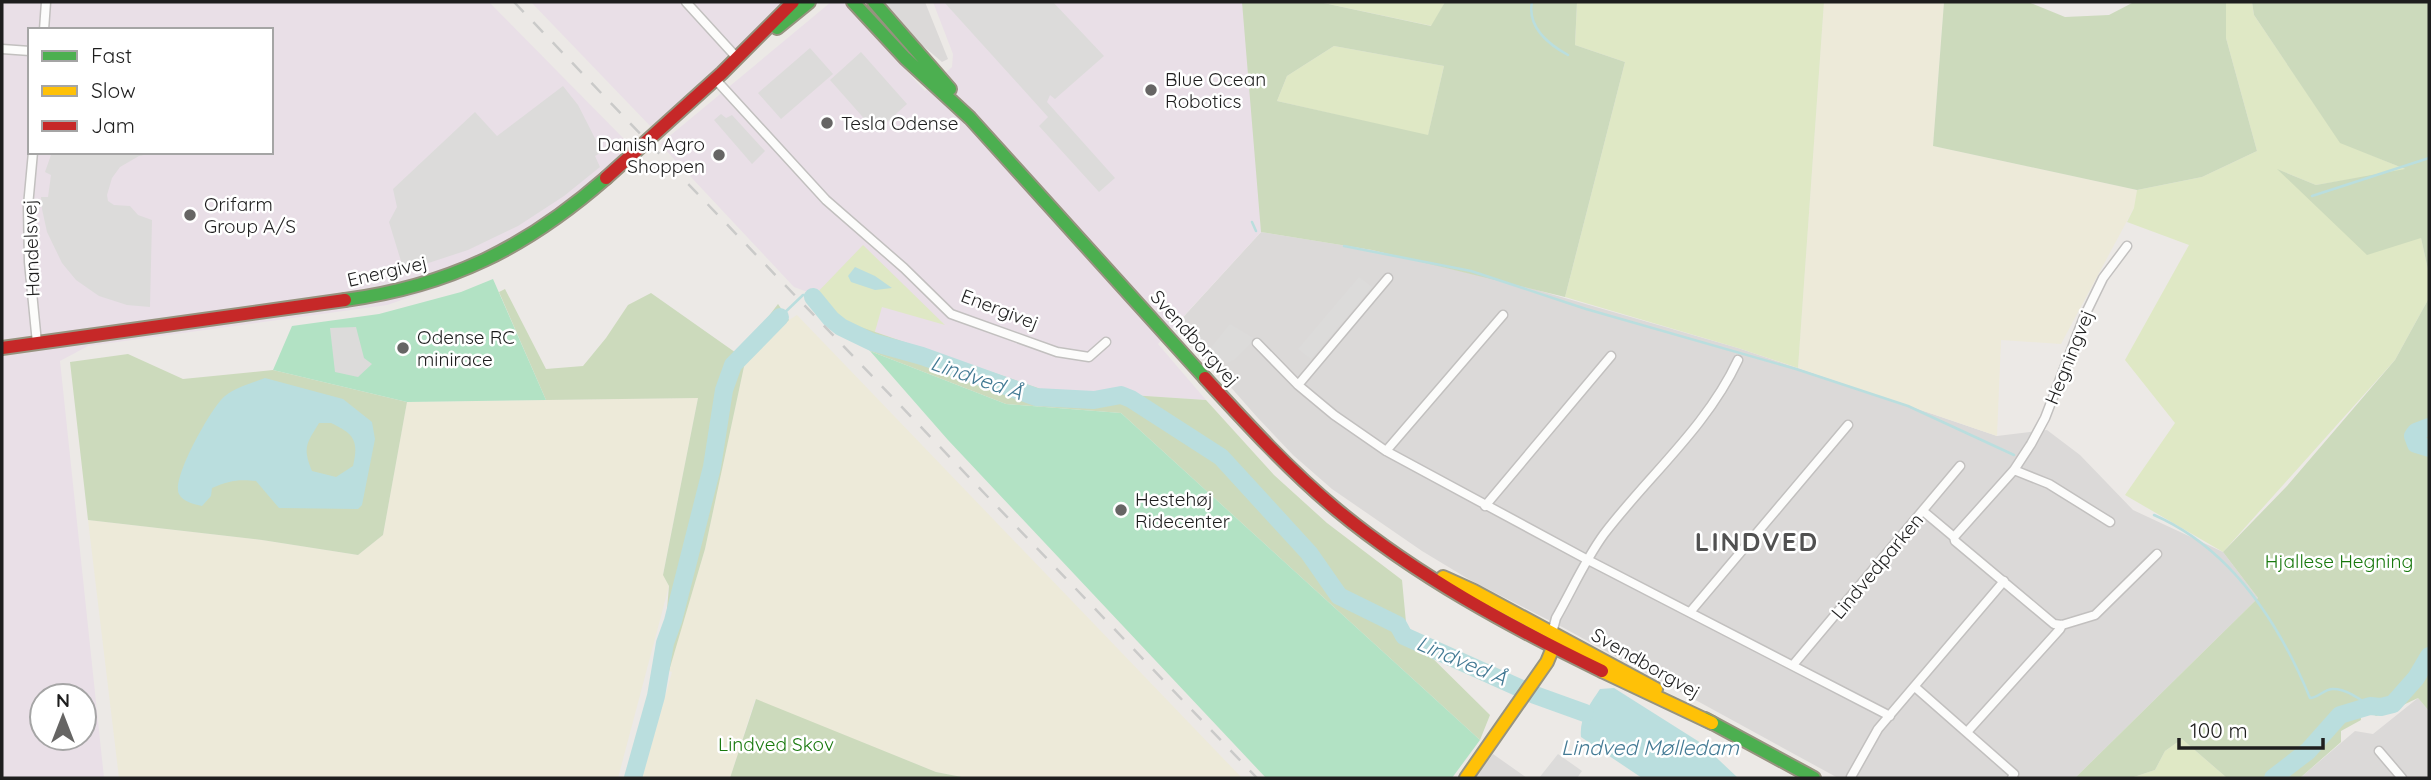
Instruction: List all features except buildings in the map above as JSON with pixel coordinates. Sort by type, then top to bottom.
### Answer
[{"type":"main road","name":"Energivej","points":[[2,348],[370,297],[462,272],[528,238],[565,214],[738,60],[793,2]]},
{"type":"main road","name":"Energivej","points":[[754,44],[809,2]]},
{"type":"main road","name":"Svendborgvej","points":[[853,2],[905,58],[970,118],[1269,447],[1340,512],[1410,564],[1468,600],[1626,671],[1712,723],[1814,778]]},
{"type":"main road","points":[[864,2],[933,71]]},
{"type":"main road","name":"Svendborgvej","points":[[874,2],[952,92],[970,118]]},
{"type":"main road","points":[[1466,778],[1551,655],[1552,639]]},
{"type":"street","points":[[44,28],[46,2]]},
{"type":"street","points":[[686,2],[738,60]]},
{"type":"street","points":[[2,49],[28,51]]},
{"type":"street","name":"Energivej","points":[[716,80],[826,200],[904,268],[951,314],[1057,352],[1089,357],[1106,342]]},
{"type":"street","name":"Handelsvej","points":[[33,154],[28,206],[29,262],[37,343]]},
{"type":"street","name":"Hegningvej","points":[[1954,537],[2014,470],[2045,418],[2084,317],[2098,288],[2127,246]]},
{"type":"street","points":[[1298,385],[1388,278]]},
{"type":"street","points":[[1386,452],[1503,315]]},
{"type":"street","points":[[1257,343],[1298,385],[1386,452],[1890,716]]},
{"type":"street","points":[[1485,506],[1611,356]]},
{"type":"street","points":[[1552,639],[1556,618],[1604,535],[1704,418],[1738,360]]},
{"type":"street","points":[[1691,611],[1848,425]]},
{"type":"street","name":"Lindvedparken","points":[[1793,665],[1960,467]]},
{"type":"street","points":[[2014,470],[2049,484],[2110,522]]},
{"type":"street","points":[[1923,510],[1954,537],[1955,541],[2054,624],[2062,625],[2095,615],[2157,554]]},
{"type":"street","points":[[1851,777],[1878,729],[2004,582]]},
{"type":"street","points":[[1967,732],[2062,625]]},
{"type":"street","points":[[1915,687],[2014,774],[2012,778]]},
{"type":"street","points":[[2379,751],[2402,778]]},
{"type":"shaded area","points":[[2,2],[489,2],[640,157],[539,239],[456,281],[387,305],[88,346],[60,361],[94,682],[28,682],[28,752],[98,752],[98,721],[104,778],[2,778]]},
{"type":"shaded area","points":[[531,2],[782,2],[779,9],[654,130]]},
{"type":"shaded area","points":[[831,2],[843,2],[925,91],[952,67],[953,54],[933,2],[1251,2],[1261,232],[1158,344],[1206,400],[1041,389],[849,323],[816,295],[794,287],[660,144]]},
{"type":"shaded area","points":[[884,2],[925,2],[948,59],[942,62],[922,45]]},
{"type":"shaded area","points":[[944,2],[1053,2],[1104,56],[1055,99],[1050,95],[1047,102],[1115,178],[1099,192],[1039,126],[1048,117]]},
{"type":"shaded area","points":[[1824,2],[1944,2],[1933,146],[2137,190],[2135,206],[2061,344],[2001,340],[1997,436],[1798,368]]},
{"type":"shaded area","points":[[810,48],[833,74],[781,119],[758,93]]},
{"type":"shaded area","points":[[861,52],[907,104],[876,132],[830,80]]},
{"type":"shaded area","points":[[563,86],[578,105],[602,152],[595,156],[600,167],[564,196],[518,226],[468,250],[404,271],[389,222],[397,207],[393,189],[475,112],[497,136]]},
{"type":"shaded area","points":[[721,114],[726,118],[732,115],[765,151],[752,164],[714,120]]},
{"type":"shaded area","points":[[51,154],[148,154],[139,156],[120,167],[112,178],[107,195],[108,201],[114,205],[130,206],[138,215],[152,220],[150,307],[127,305],[99,296],[76,280],[62,263],[47,232],[42,209],[41,197],[48,197],[51,175],[45,172]]},
{"type":"shaded area","points":[[1261,232],[1372,250],[1523,286],[1738,348],[1997,436],[2047,430],[2080,455],[2133,510],[2223,552],[2258,598],[2075,778],[1838,778],[1564,628],[1470,580],[1422,551],[1332,489],[1293,455],[1176,325]]},
{"type":"shaded area","points":[[1359,277],[1372,287],[1311,359],[1298,349]]},
{"type":"shaded area","points":[[797,315],[1242,778],[967,778],[936,772],[755,700],[730,778],[642,778],[672,672],[669,671],[705,549],[745,362]]},
{"type":"shaded area","points":[[1230,324],[1255,339],[1234,360],[1227,363],[1209,350]]},
{"type":"shaded area","points":[[356,327],[364,358],[372,364],[358,377],[335,372],[330,328]]},
{"type":"shaded area","points":[[698,398],[663,574],[669,586],[618,778],[119,778],[88,520],[262,540],[358,555],[383,535],[407,402]]},
{"type":"shaded area","points":[[2418,698],[2429,711],[2429,778],[2300,778],[2355,731],[2373,734]]},
{"type":"shaded area","points":[[1493,754],[1527,778],[1474,778]]},
{"type":"shaded area","points":[[1558,754],[1582,771],[1577,778],[1539,778]]},
{"type":"green space","points":[[1242,2],[1319,2],[1431,26],[1445,2],[1577,2],[1575,45],[1625,62],[1565,297],[1372,250],[1261,232]],"holes":[[[1334,46],[1444,66],[1428,135],[1277,101],[1287,76]]]},
{"type":"green space","points":[[1319,2],[1445,2],[1432,26]]},
{"type":"green space","points":[[1577,2],[1824,2],[1798,368],[1565,297],[1625,62],[1575,45]]},
{"type":"green space","points":[[1944,2],[2028,2],[2065,17],[2109,15],[2134,2],[2226,2],[2226,38],[2257,151],[2202,177],[2137,190],[1933,146]]},
{"type":"green space","points":[[2226,2],[2252,2],[2254,15],[2340,142],[2407,170],[2316,185],[2279,170],[2421,238],[2429,274],[2429,298],[2395,360],[2223,552],[2125,495],[2175,423],[2125,360],[2189,245],[2127,222],[2134,208],[2137,190],[2202,177],[2257,151],[2226,38]]},
{"type":"green space","points":[[2252,2],[2429,2],[2429,274],[2421,238],[2367,255],[2277,169],[2316,185],[2405,169],[2340,143],[2254,15]]},
{"type":"green space","points":[[1334,46],[1444,66],[1428,136],[1277,101],[1287,76]]},
{"type":"green space","points":[[863,245],[945,325],[882,307],[872,342],[833,319],[813,297]]},
{"type":"green space","name":"Odense RC minirace","points":[[493,279],[546,400],[407,402],[273,370],[292,326],[379,314],[461,292]]},
{"type":"green space","points":[[505,289],[546,369],[583,366],[628,305],[651,293],[739,355],[778,304],[789,320],[745,362],[705,549],[669,671],[662,668],[669,586],[663,575],[698,398],[546,400],[499,292]]},
{"type":"green space","name":"Hjallese Hegning","points":[[2429,298],[2429,711],[2418,698],[2376,716],[2367,709],[2361,711],[2361,720],[2341,731],[2341,742],[2300,778],[2227,778],[2182,739],[2165,751],[2155,770],[2131,778],[2075,778],[2258,598],[2223,552],[2287,486],[2395,360]]},
{"type":"green space","points":[[849,323],[1041,389],[1206,400],[1274,475],[1327,523],[1402,580],[1407,633],[1490,715],[1480,740],[1121,413],[1006,404],[870,351]]},
{"type":"green space","name":"Hestehøj Ridecenter","points":[[870,351],[1006,404],[1121,413],[1480,740],[1452,778],[1266,778],[948,440]]},
{"type":"green space","points":[[128,354],[183,379],[273,370],[407,402],[383,535],[358,555],[262,540],[88,520],[70,362]]},
{"type":"green space","name":"Lindved Skov","points":[[756,699],[936,772],[967,778],[730,778]]},
{"type":"green space","points":[[2182,739],[2227,778],[2131,778],[2155,770],[2165,751]]},
{"type":"water","points":[[855,267],[892,288],[875,290],[851,282],[848,276]]},
{"type":"water","points":[[265,378],[343,399],[372,422],[375,439],[362,505],[358,509],[279,508],[256,481],[250,480],[233,481],[212,488],[211,496],[202,506],[181,497],[178,486],[181,474],[211,413],[229,393]],"holes":[[[319,423],[331,423],[350,435],[355,444],[353,466],[336,477],[312,471],[307,451],[309,441]]]},
{"type":"water","name":"Lindved Mølledam","points":[[1614,688],[1701,743],[1738,778],[1642,778],[1581,737],[1583,717],[1600,689]]},
{"type":"waterway","points":[[1532,2],[1531,11],[1536,27],[1553,46],[1568,55]]},
{"type":"waterway","points":[[2312,196],[2429,158]]},
{"type":"waterway","points":[[1252,222],[1256,231]]},
{"type":"waterway","points":[[1344,246],[1471,271],[1586,309],[1796,369],[1908,406],[2014,455]]},
{"type":"waterway","name":"Lindved Å","points":[[780,317],[803,295],[813,297]]},
{"type":"waterway","name":"Lindved Å","points":[[813,297],[841,327],[872,342],[922,356],[1036,397],[1094,400],[1121,395],[1131,399],[1221,457],[1309,553],[1339,596],[1398,625],[1404,636],[1535,695],[1585,713]]},
{"type":"waterway","name":"Lindved Å","points":[[633,778],[656,696],[665,643],[712,467],[724,390],[733,365],[780,317]]},
{"type":"waterway","name":"Lindved Å","points":[[2429,427],[2413,436],[2416,444],[2429,448]]},
{"type":"waterway","points":[[2154,515],[2181,529],[2206,547],[2249,591],[2283,642],[2310,698],[2337,689],[2352,694],[2370,706]]},
{"type":"waterway","name":"Lindved Å","points":[[2273,778],[2308,751],[2340,715],[2370,706],[2393,704],[2416,678],[2429,656]]},
{"type":"railway","points":[[514,2],[1257,778]]},
{"type":"traffic: fast","points":[[777,28],[809,2]]},
{"type":"traffic: fast","points":[[853,2],[905,58],[970,118],[1205,378]]},
{"type":"traffic: fast","points":[[874,2],[950,89]]},
{"type":"traffic: fast","points":[[345,300],[419,285],[485,260],[547,224],[606,178]]},
{"type":"traffic: fast","points":[[1705,719],[1814,778]]},
{"type":"traffic: slow","points":[[1443,577],[1656,689]]},
{"type":"traffic: slow","points":[[1466,778],[1547,662],[1552,650],[1552,640]]},
{"type":"traffic: slow","points":[[1602,671],[1712,723]]},
{"type":"traffic: jam","points":[[606,178],[722,73],[793,2]]},
{"type":"traffic: jam","points":[[2,348],[345,300]]},
{"type":"traffic: jam","points":[[1205,378],[1302,479],[1337,510],[1399,557],[1465,598],[1602,671]]},
{"type":"place","name":"Blue Ocean Robotics","points":[[1151,90]]},
{"type":"place","name":"Tesla Odense","points":[[827,123]]},
{"type":"place","name":"Danish Agro Shoppen","points":[[719,155]]},
{"type":"place","name":"Orifarm Group A/S","points":[[190,215]]},
{"type":"place","name":"Odense RC minirace","points":[[403,348]]},
{"type":"place","name":"Hestehøj Ridecenter","points":[[1121,510]]},
{"type":"district","name":"LINDVED","points":[[1757,541]]}]
